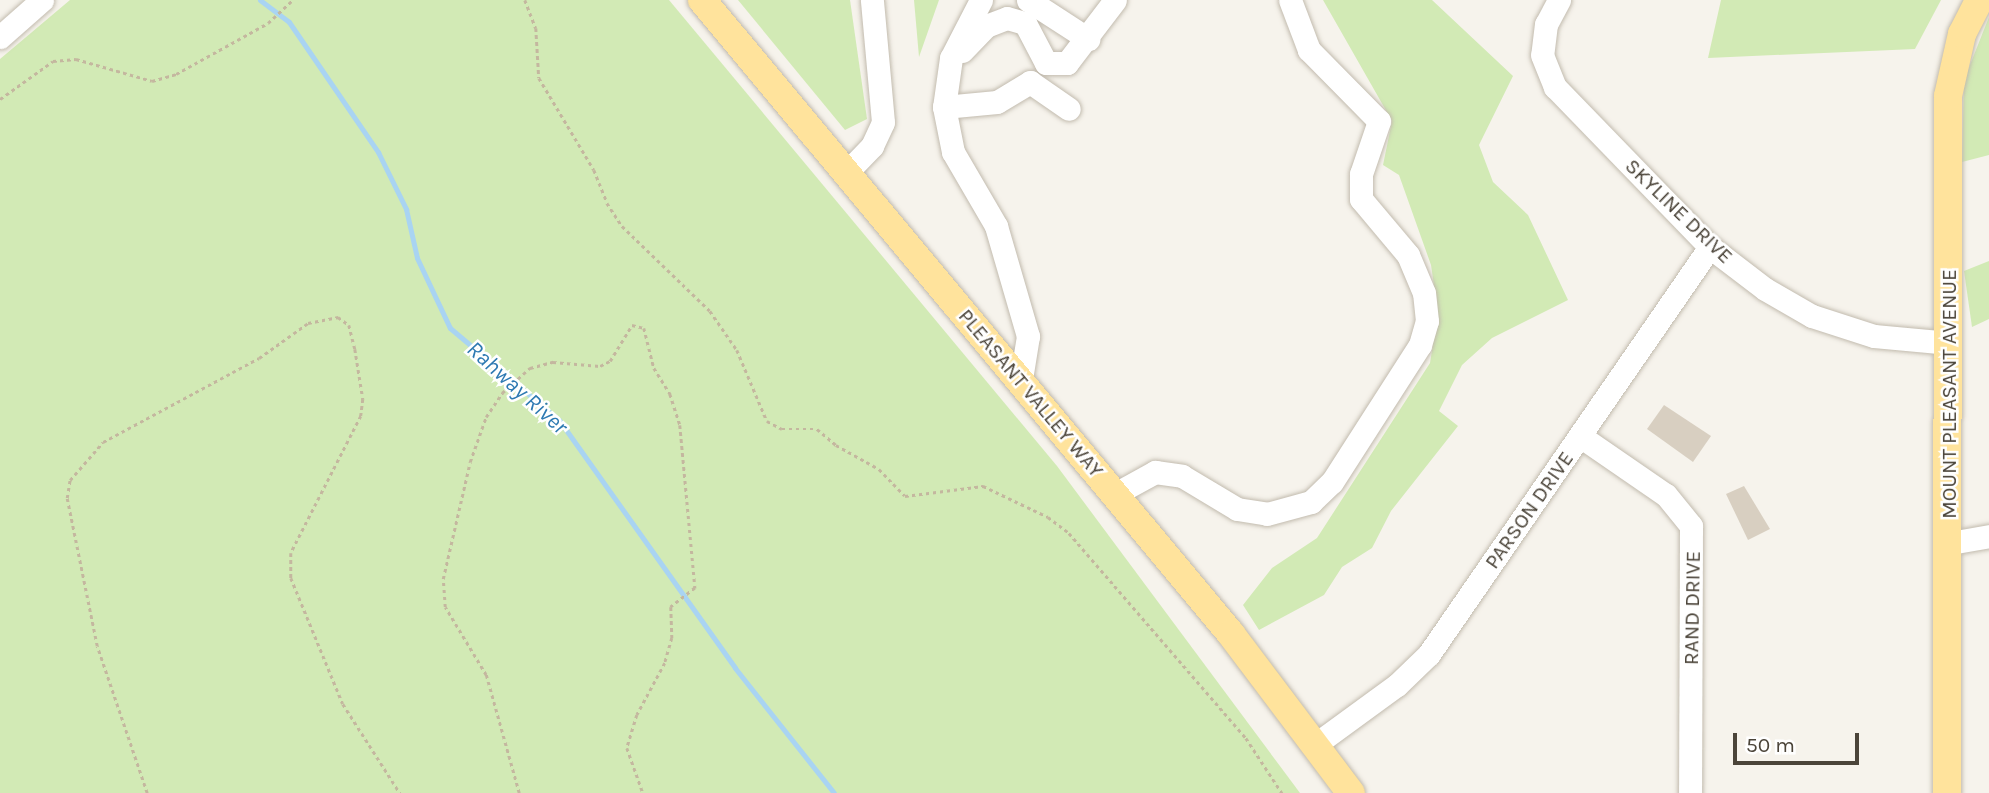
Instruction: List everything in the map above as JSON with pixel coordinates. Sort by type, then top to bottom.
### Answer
[{"type":"main road","name":"PLEASANT VALLEY WAY","points":[[702,0],[845,174],[1021,379],[1316,744],[1351,793]]},
{"type":"main road","name":"MOUNT PLEASANT AVENUE","points":[[1947,793],[1950,543],[1948,96],[1962,34],[1979,0]]},
{"type":"street","points":[[0,37],[42,0]]},
{"type":"street","points":[[845,174],[872,146],[883,122],[872,0]]},
{"type":"street","points":[[981,0],[951,58],[946,77],[944,107],[953,152],[996,226],[1028,336],[1021,379]]},
{"type":"street","points":[[1028,0],[1088,39]]},
{"type":"street","points":[[946,77],[965,45],[986,26],[1007,18],[1025,23],[1046,63],[1057,66],[1075,57],[1115,0]]},
{"type":"street","points":[[1115,494],[1155,472],[1182,476],[1237,509],[1257,513],[1289,511],[1311,502],[1332,482],[1420,345],[1427,321],[1424,293],[1408,255],[1361,199],[1361,174],[1379,121],[1309,50],[1292,7],[1271,0]]},
{"type":"street","name":"SKYLINE DRIVE","points":[[1559,0],[1546,24],[1542,55],[1555,87],[1710,247],[1765,289],[1812,316],[1874,336],[1950,343]]},
{"type":"street","points":[[944,107],[997,102],[1030,82],[1069,109]]},
{"type":"street","name":"PARSON DRIVE","points":[[1316,744],[1396,685],[1429,654],[1710,247]]},
{"type":"street","name":"RAND DRIVE","points":[[1580,436],[1666,495],[1691,526],[1690,793]]},
{"type":"street","points":[[1950,543],[1989,536]]},
{"type":"path","points":[[525,0],[536,28],[539,78],[594,170],[607,203],[622,226],[710,311],[737,350],[768,421],[782,429],[817,429],[836,445],[879,469],[905,496],[983,486],[1048,517],[1069,533],[1246,738],[1282,793]]},
{"type":"path","points":[[0,99],[52,61],[76,59],[152,82],[176,74],[268,23],[292,1]]},
{"type":"path","points":[[147,793],[97,646],[67,498],[70,480],[103,442],[259,358],[308,323],[338,317],[349,324],[363,399],[361,416],[291,553],[290,578],[344,704],[400,793]]},
{"type":"path","points":[[519,793],[486,675],[445,607],[443,579],[470,462],[486,417],[502,393],[530,368],[553,362],[600,366],[610,361],[624,332],[632,325],[644,328],[654,368],[670,394],[680,425],[695,588],[671,607],[672,638],[665,663],[637,715],[627,748],[643,793]]},
{"type":"green space","points":[[70,0],[669,0],[1057,466],[1300,793],[0,793],[0,59]]},
{"type":"green space","points":[[738,0],[850,0],[867,119],[845,130]]},
{"type":"green space","points":[[914,0],[939,0],[919,57]]},
{"type":"green space","points":[[1323,0],[1432,0],[1513,76],[1479,145],[1493,182],[1528,215],[1568,300],[1492,338],[1462,365],[1439,411],[1458,426],[1391,511],[1372,548],[1342,567],[1324,595],[1259,630],[1243,605],[1272,568],[1317,538],[1430,363],[1438,313],[1431,265],[1399,175],[1383,165],[1392,121]]},
{"type":"green space","points":[[1721,0],[1941,0],[1915,49],[1708,58]]},
{"type":"green space","points":[[1989,17],[1989,155],[1962,162],[1964,80]]},
{"type":"green space","points":[[1989,261],[1989,319],[1972,327],[1964,271]]},
{"type":"building","points":[[1664,405],[1711,436],[1693,462],[1647,429]]},
{"type":"building","points":[[1744,486],[1770,529],[1748,540],[1726,494]]},
{"type":"waterway","name":"Rahway River","points":[[260,0],[289,22],[378,152],[406,209],[417,258],[450,328],[559,420],[735,668],[834,793]]}]
